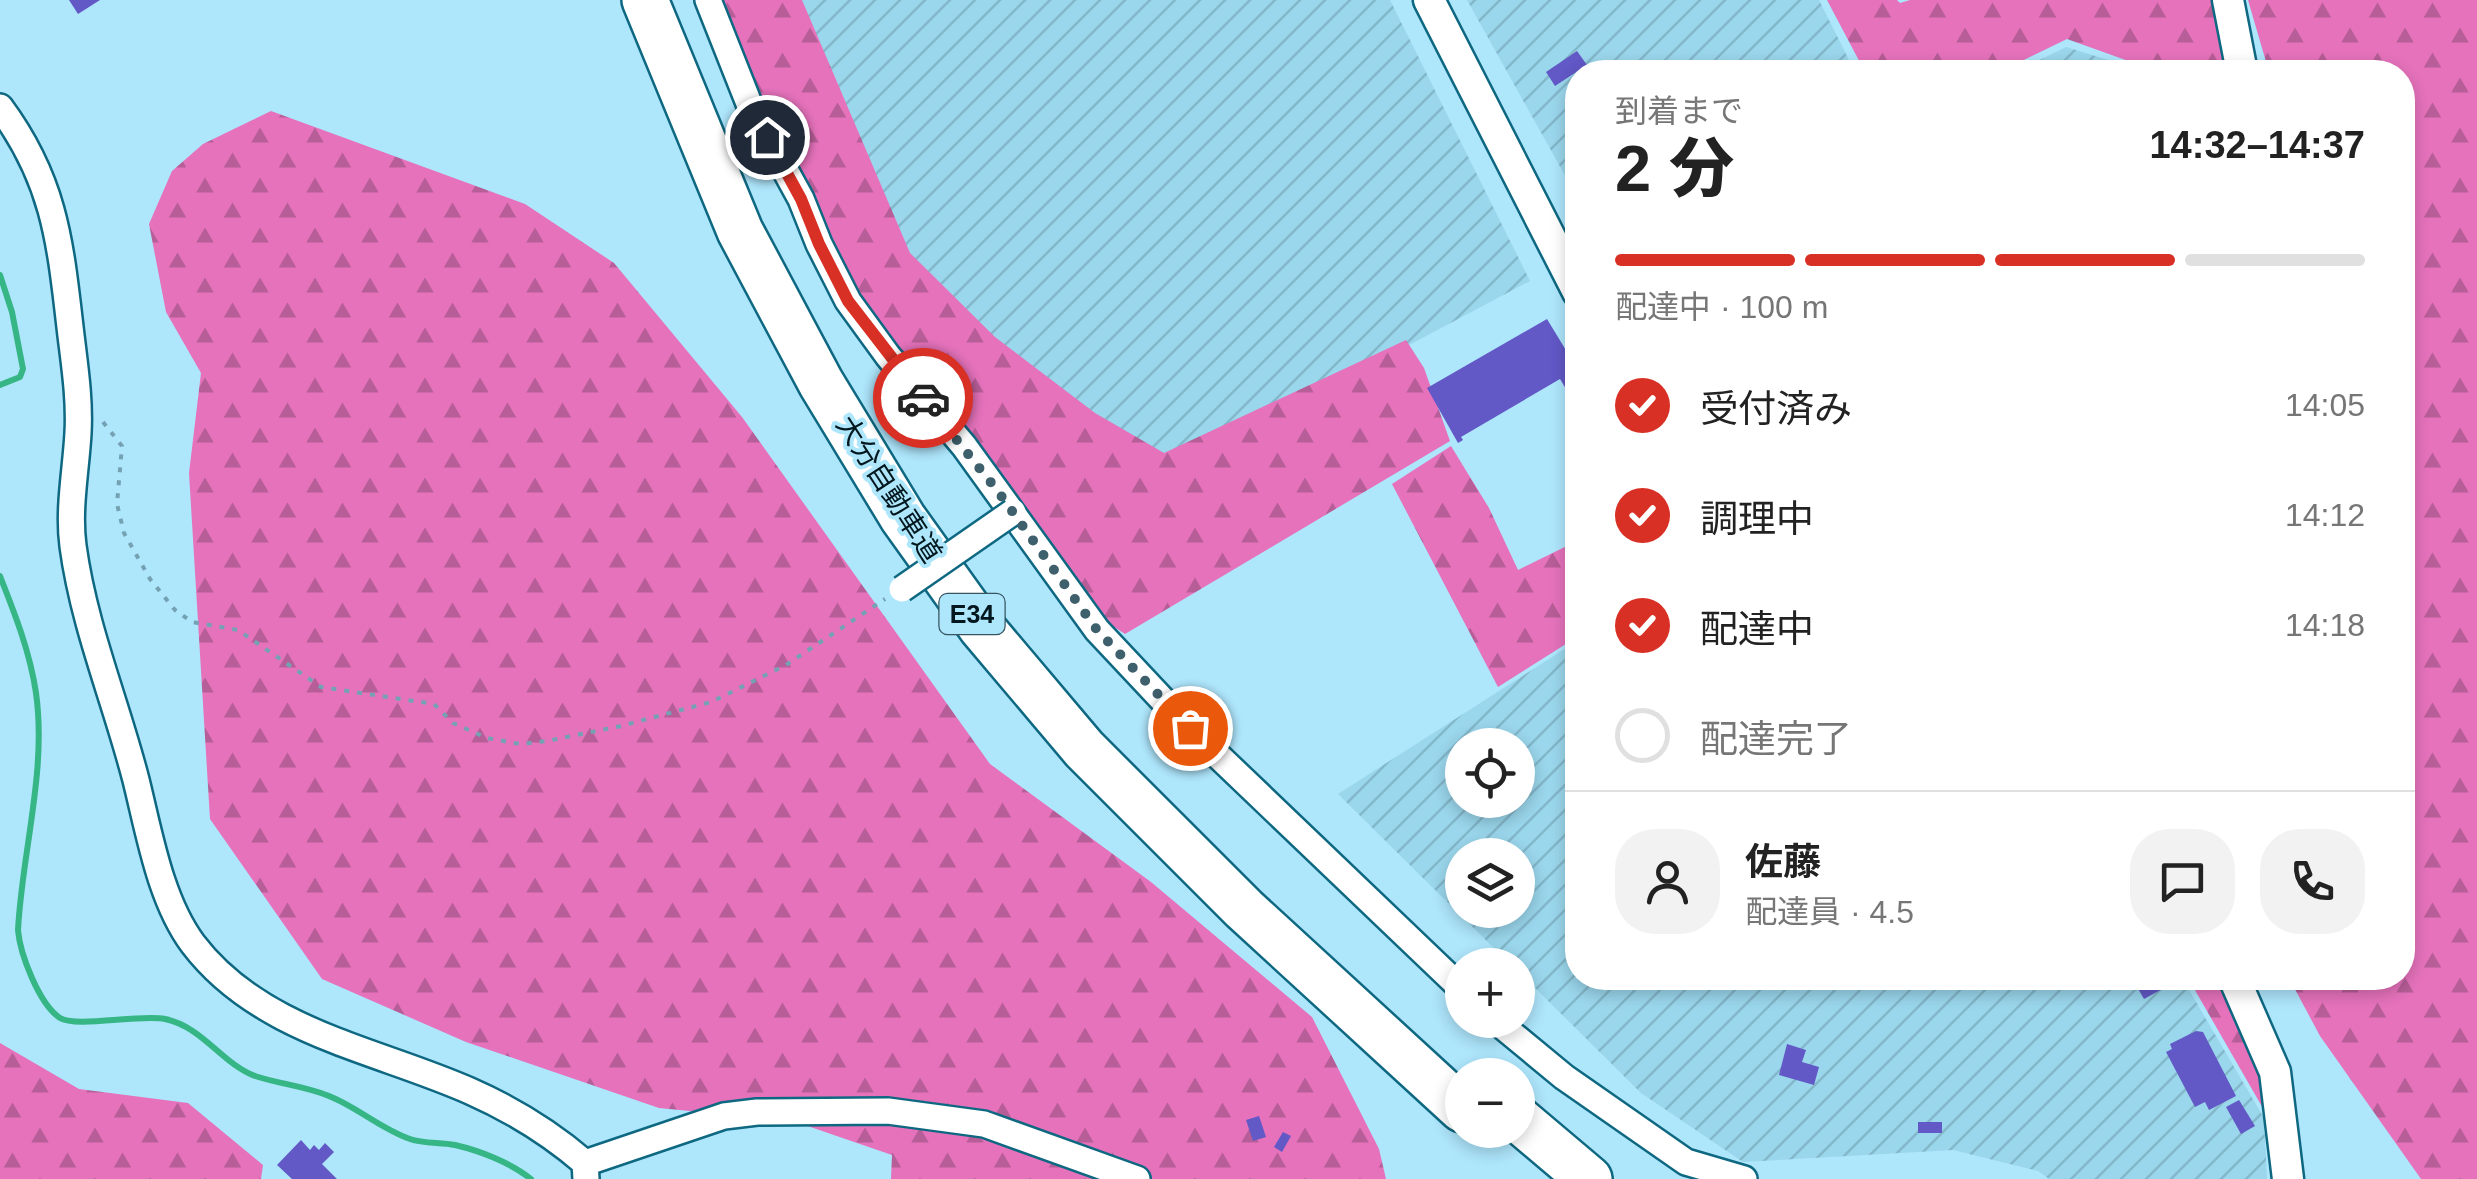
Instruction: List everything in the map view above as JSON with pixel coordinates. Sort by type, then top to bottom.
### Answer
[{"type":"highway","name":"大分自動車道","points":[[645,0],[740,231],[812,366],[903,518],[981,627],[1084,748],[1231,896],[1445,1094]]},
{"type":"highway","name":"大分自動車道","points":[[678,0],[767,218],[847,370],[929,502],[1008,613],[1106,729],[1265,890],[1449,1058]]},
{"type":"highway","points":[[1535,1133],[1589,1179]]},
{"type":"highway","points":[[1507,1148],[1544,1179]]},
{"type":"street","points":[[708,0],[750,106],[801,199],[848,301],[1013,512],[1097,630],[1445,972]]},
{"type":"street","points":[[1429,0],[1565,267]]},
{"type":"street","points":[[2228,0],[2239,60]]},
{"type":"street","points":[[0,107],[24,139],[56,220],[78,397],[72,544],[94,647],[124,734],[165,889],[192,943],[241,992],[296,1025],[508,1109],[551,1134],[586,1171],[724,1116],[888,1111],[984,1124],[1137,1179]]},
{"type":"street","points":[[902,588],[1013,512]]},
{"type":"street","points":[[2239,990],[2275,1072],[2288,1179]]},
{"type":"street","points":[[1516,1038],[1564,1078],[1686,1162],[1744,1179]]},
{"type":"path","points":[[78,397],[122,446],[117,504],[124,533],[150,579],[174,610],[192,622],[238,630],[321,686],[434,704],[453,724],[487,738],[520,744],[547,741],[711,702],[786,665],[902,588]]},
{"type":"shaded area","points":[[774,0],[1390,0],[1530,281],[1143,486],[893,274]]},
{"type":"shaded area","points":[[1467,0],[1819,0],[1849,60],[1565,60],[1565,176]]},
{"type":"shaded area","points":[[2066,47],[2108,60],[2039,60]]},
{"type":"shaded area","points":[[1565,649],[1565,990],[2189,990],[2264,1118],[2267,1179],[2049,1179],[2038,1171],[1953,1150],[1743,1162],[1641,1093],[1535,988],[1535,948],[1494,948],[1474,928],[1535,928],[1535,838],[1445,838],[1445,900],[1338,794]]},
{"type":"green space","points":[[719,0],[802,0],[910,253],[995,337],[1095,413],[1164,453],[1406,340],[1424,368],[1450,441],[1125,634],[1108,623],[989,469],[878,337],[774,136]]},
{"type":"green space","points":[[1827,0],[2221,0],[2234,60],[2126,60],[2067,39],[2024,60],[1859,60]]},
{"type":"green space","points":[[2248,0],[2477,0],[2477,1179],[2421,1179],[2320,1036],[2295,990],[2415,990],[2415,60],[2266,60]]},
{"type":"green space","points":[[271,111],[525,204],[614,263],[742,417],[990,764],[1151,882],[1312,1017],[1379,1149],[1386,1179],[891,1179],[892,1155],[793,1121],[659,1108],[466,1042],[322,979],[210,819],[189,473],[201,373],[166,312],[149,224],[172,171],[203,144]]},
{"type":"green space","points":[[1451,446],[1489,508],[1518,570],[1565,547],[1565,645],[1498,687],[1392,484]]},
{"type":"green space","points":[[2195,990],[2226,990],[2272,1110],[2268,1117]]},
{"type":"green space","points":[[0,1043],[79,1089],[188,1103],[263,1165],[261,1179],[0,1179]]},
{"type":"building","points":[[69,0],[100,0],[78,14]]},
{"type":"building","points":[[1577,51],[1583,60],[1565,60],[1565,79],[1555,86],[1546,72]]},
{"type":"building","points":[[1547,319],[1565,349],[1565,387],[1560,379],[1461,437],[1463,440],[1458,443],[1427,388]]},
{"type":"building","points":[[2139,990],[2160,990],[2144,999]]},
{"type":"building","points":[[2196,1031],[2203,1032],[2236,1096],[2209,1110],[2205,1102],[2195,1107],[2166,1052],[2172,1049],[2170,1044]]},
{"type":"building","points":[[1787,1044],[1806,1050],[1802,1062],[1819,1067],[1814,1085],[1779,1075]]},
{"type":"building","points":[[2239,1100],[2255,1126],[2241,1134],[2226,1107]]},
{"type":"building","points":[[1259,1116],[1266,1137],[1253,1141],[1246,1120]]},
{"type":"building","points":[[1918,1122],[1942,1122],[1942,1133],[1918,1133]]},
{"type":"building","points":[[1283,1132],[1291,1136],[1282,1152],[1274,1147]]},
{"type":"building","points":[[301,1140],[310,1150],[314,1145],[319,1150],[325,1143],[334,1152],[322,1164],[337,1179],[292,1179],[277,1165]]},
{"type":"waterway","points":[[0,275],[23,369],[20,377],[0,385]]},
{"type":"waterway","points":[[0,576],[30,663],[39,722],[36,782],[18,930],[32,978],[52,1011],[68,1021],[154,1018],[178,1023],[255,1076],[329,1096],[410,1139],[485,1154],[531,1179]]},
{"type":"way so far","points":[[923,398],[997,490],[1097,630],[1190,728]]},
{"type":"route","points":[[767,137],[801,199],[848,301],[923,398]]}]
